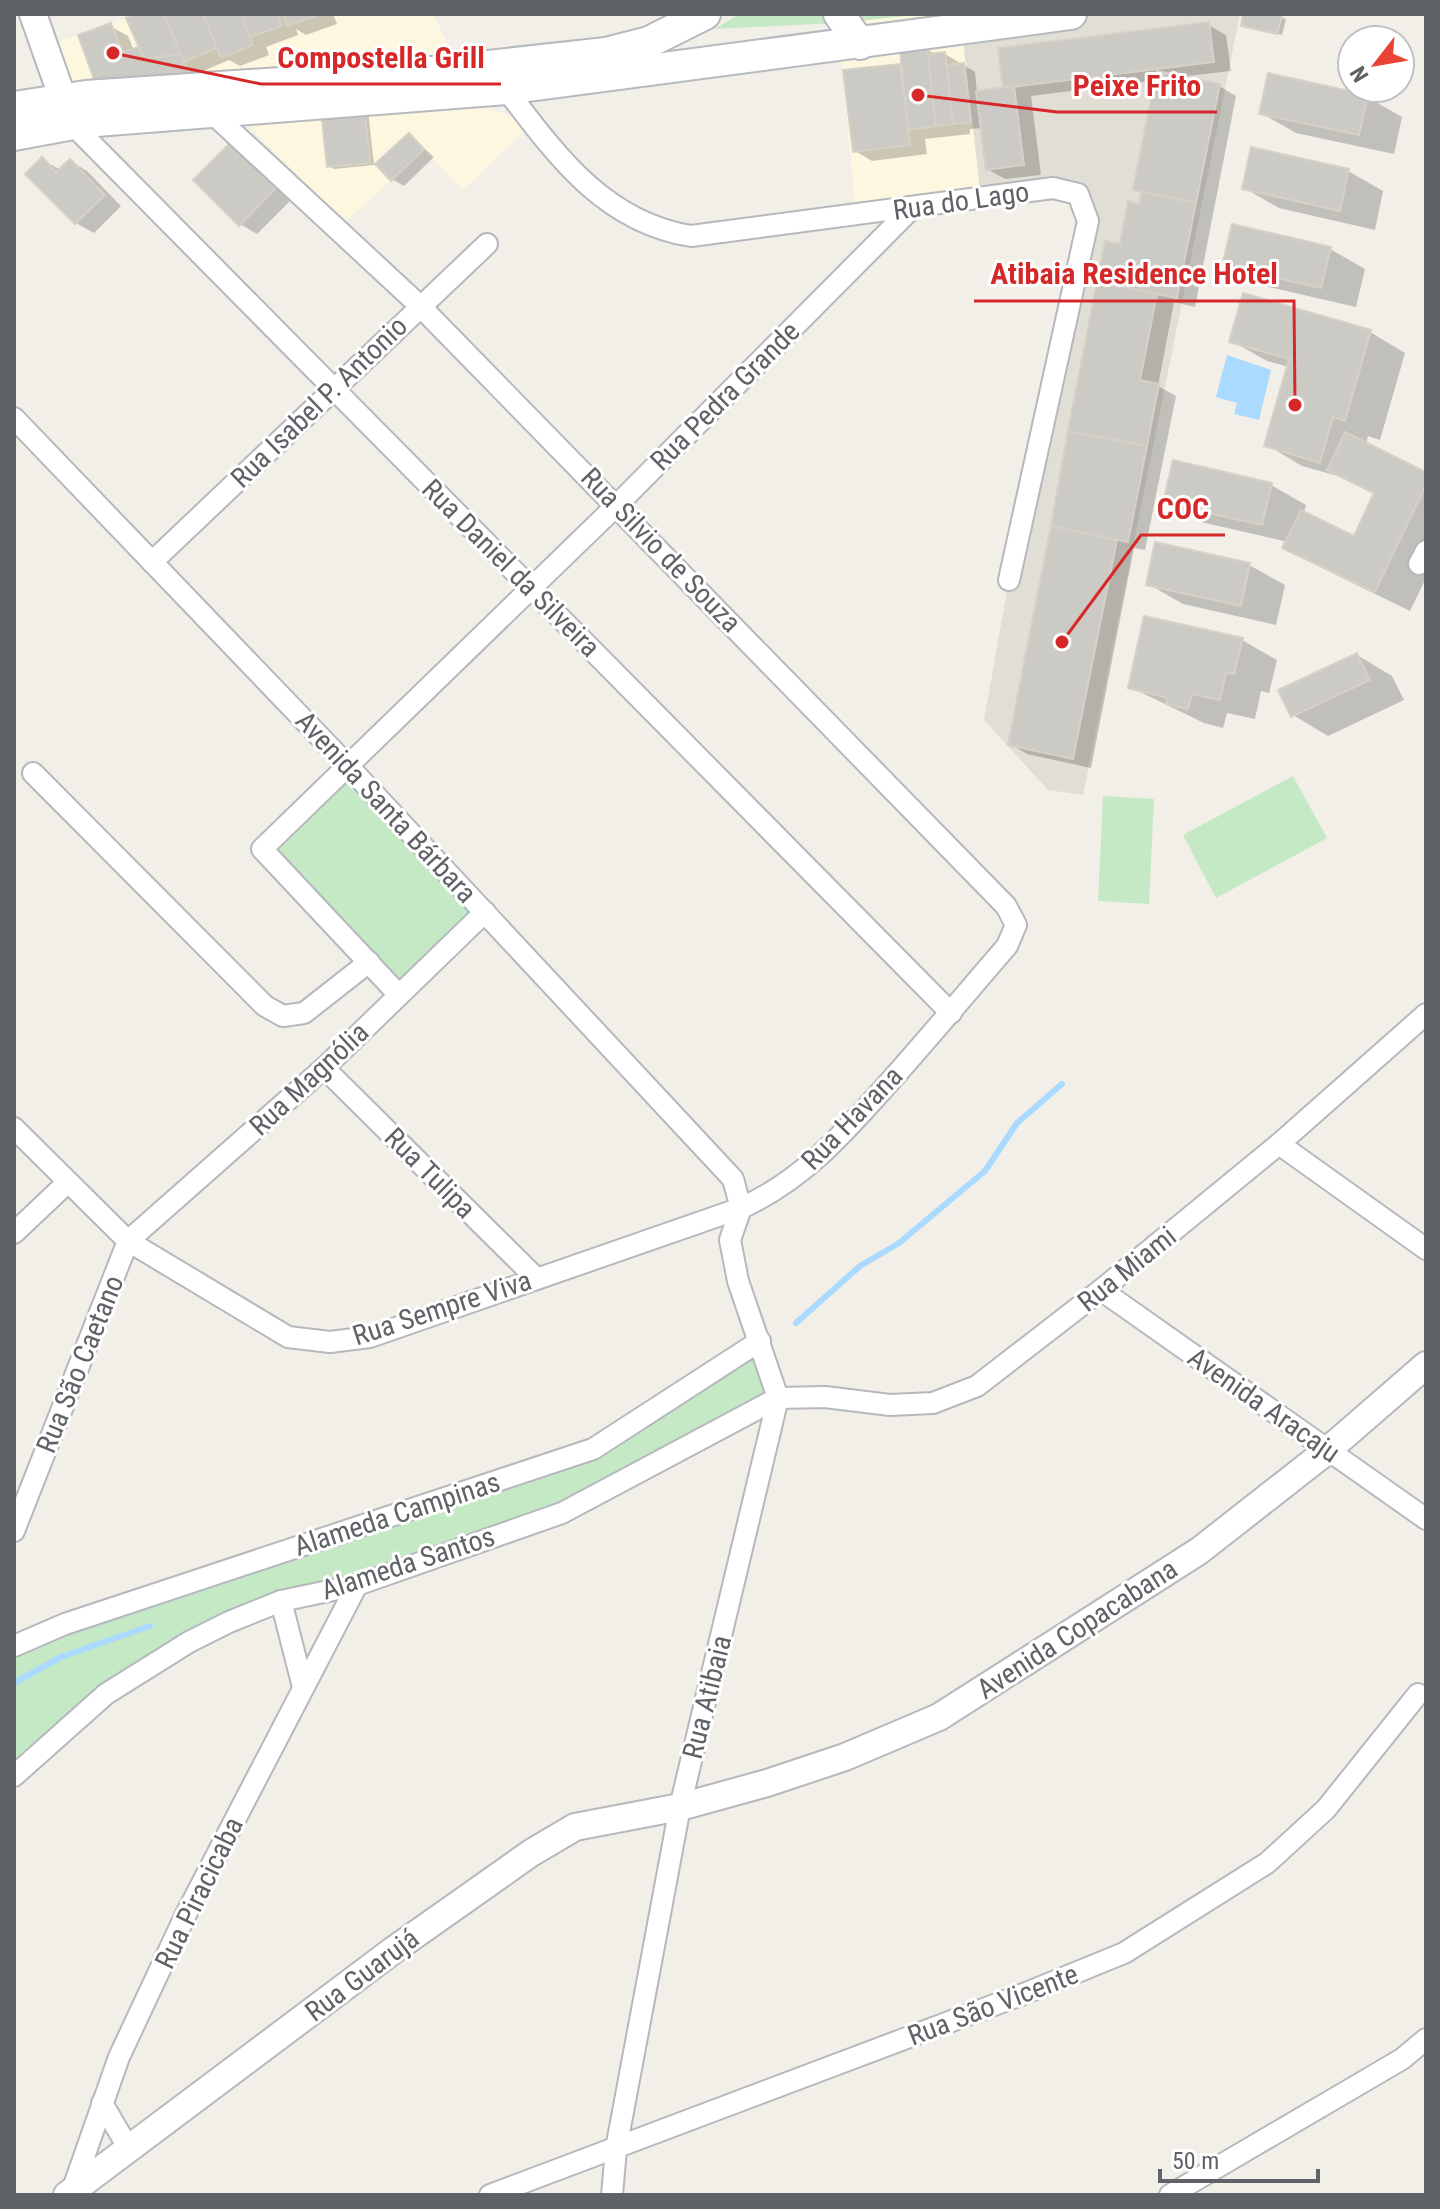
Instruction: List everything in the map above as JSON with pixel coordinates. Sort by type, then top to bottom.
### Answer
[{"type":"main road","points":[[14,135],[67,111],[606,53],[649,42],[705,14]]},
{"type":"main road","points":[[839,14],[860,44]]},
{"type":"main road","points":[[14,107],[212,113],[506,89],[1071,14]]},
{"type":"street","points":[[33,14],[67,111]]},
{"type":"street","name":"Rua do Lago","points":[[506,89],[546,142],[591,188],[659,230],[691,236],[1053,188],[1078,194],[1088,221],[1009,580]]},
{"type":"street","name":"Rua Daniel da Silveira","points":[[67,111],[333,388],[951,1013]]},
{"type":"street","name":"Rua Silvio de Souza","points":[[212,113],[420,306],[1006,906],[1016,925],[1007,946],[951,1013]]},
{"type":"street","name":"Rua Pedra Grande","points":[[369,962],[262,849],[617,505],[911,209]]},
{"type":"street","name":"Rua Isabel P. Antonio","points":[[152,562],[487,244]]},
{"type":"street","name":"Avenida Santa Bárbara","points":[[14,418],[348,766],[733,1179],[741,1208]]},
{"type":"street","points":[[33,773],[265,1006],[283,1016],[304,1013],[369,962],[399,995]]},
{"type":"street","name":"Rua Magnólia","points":[[128,1241],[324,1068],[485,912]]},
{"type":"street","name":"Rua Havana","points":[[741,1208],[777,1192],[819,1158],[951,1013]]},
{"type":"street","name":"Rua Miami","points":[[778,1398],[825,1397],[890,1405],[933,1403],[977,1386],[1101,1290],[1279,1144],[1426,1014]]},
{"type":"street","name":"Rua Tulipa","points":[[324,1068],[536,1278]]},
{"type":"street","name":"Rua Sempre Viva","points":[[14,1128],[128,1241],[288,1337],[330,1342],[370,1337],[741,1208]]},
{"type":"street","points":[[1279,1144],[1426,1249]]},
{"type":"street","points":[[14,1233],[68,1182]]},
{"type":"street","points":[[741,1208],[730,1240],[738,1281],[778,1398]]},
{"type":"street","name":"Rua São Caetano","points":[[14,1531],[128,1241]]},
{"type":"street","name":"Avenida Aracaju","points":[[1101,1290],[1426,1519]]},
{"type":"street","name":"Alameda Campinas","points":[[17,1641],[593,1449],[760,1341]]},
{"type":"street","name":"Avenida Copacabana","points":[[680,1807],[845,1757],[939,1717],[1199,1551],[1328,1450],[1426,1365]]},
{"type":"street","name":"Alameda Santos","points":[[14,1776],[106,1694],[189,1642],[281,1601],[357,1585],[562,1513],[778,1398]]},
{"type":"street","name":"Rua Atibaia","points":[[612,2195],[616,2149],[680,1807],[778,1398]]},
{"type":"street","name":"Rua Piracicaba","points":[[70,2193],[119,2057],[186,1914],[357,1585]]},
{"type":"street","points":[[281,1601],[303,1687]]},
{"type":"street","name":"Rua São Vicente","points":[[490,2195],[1124,1953],[1267,1863],[1326,1809],[1418,1694]]},
{"type":"street","name":"Rua Guarujá","points":[[70,2193],[531,1853],[575,1827],[680,1807]]},
{"type":"street","points":[[1170,2195],[1402,2059],[1426,2039]]},
{"type":"street","points":[[102,2103],[129,2149]]},
{"type":"shaded area","points":[[137,14],[433,14],[451,52],[235,85],[422,90],[534,122],[463,190],[424,150],[343,224],[214,89],[77,98],[56,43]]},
{"type":"shaded area","points":[[924,14],[960,14],[981,198],[856,216],[838,23]]},
{"type":"shaded area","points":[[960,14],[1240,14],[1083,795],[1048,790],[984,720],[1009,580],[1088,221],[1078,195],[981,198]]},
{"type":"green space","points":[[739,14],[924,14],[838,23],[715,29]]},
{"type":"green space","points":[[348,766],[485,912],[399,995],[262,849]]},
{"type":"green space","points":[[1293,776],[1327,838],[1216,898],[1183,835]]},
{"type":"green space","points":[[1103,796],[1154,799],[1149,904],[1098,901]]},
{"type":"green space","points":[[760,1341],[778,1398],[562,1513],[189,1642],[14,1776],[14,1646],[546,1465]]},
{"type":"water","points":[[1227,355],[1271,370],[1259,420],[1234,414],[1237,403],[1216,397]]},
{"type":"building","points":[[137,14],[164,14],[181,54],[144,59],[126,18]]},
{"type":"building","points":[[164,14],[203,14],[217,48],[184,62]]},
{"type":"building","points":[[203,14],[241,14],[253,45],[221,58]]},
{"type":"building","points":[[241,14],[278,14],[282,26],[250,37]]},
{"type":"building","points":[[283,14],[320,14],[287,26]]},
{"type":"building","points":[[1243,14],[1282,15],[1277,34],[1241,26]]},
{"type":"building","points":[[1209,22],[1214,62],[1003,88],[998,48]]},
{"type":"building","points":[[111,23],[122,52],[139,47],[144,59],[181,54],[190,75],[95,82],[78,35]]},
{"type":"building","points":[[927,47],[936,126],[908,130],[900,50]]},
{"type":"building","points":[[945,52],[953,124],[936,126],[928,54]]},
{"type":"building","points":[[964,63],[971,122],[953,124],[947,65]]},
{"type":"building","points":[[900,64],[910,145],[853,152],[843,70]]},
{"type":"building","points":[[1157,71],[1220,84],[1196,203],[1133,190]]},
{"type":"building","points":[[1268,73],[1336,88],[1336,104],[1366,104],[1359,135],[1259,114]]},
{"type":"building","points":[[1014,86],[1024,165],[986,170],[976,91]]},
{"type":"building","points":[[364,105],[370,163],[327,167],[321,110]]},
{"type":"building","points":[[409,133],[424,149],[391,181],[375,164]]},
{"type":"building","points":[[233,140],[279,185],[239,226],[193,180]]},
{"type":"building","points":[[1251,147],[1349,169],[1340,211],[1242,189]]},
{"type":"building","points":[[42,157],[56,172],[70,159],[105,195],[75,224],[25,174]]},
{"type":"building","points":[[1142,192],[1196,203],[1177,298],[1097,282],[1105,241],[1120,244],[1128,201],[1139,204]]},
{"type":"building","points":[[1232,224],[1331,247],[1321,288],[1222,266]]},
{"type":"building","points":[[1097,282],[1157,294],[1140,380],[1159,384],[1147,446],[1068,431]]},
{"type":"building","points":[[1243,293],[1371,330],[1345,421],[1333,417],[1320,463],[1264,446],[1289,359],[1229,342]]},
{"type":"building","points":[[1068,431],[1147,446],[1128,542],[1051,526]]},
{"type":"building","points":[[1345,432],[1426,472],[1426,485],[1375,592],[1282,548],[1301,510],[1354,536],[1374,493],[1327,470]]},
{"type":"building","points":[[1173,460],[1272,483],[1262,525],[1163,503]]},
{"type":"building","points":[[1051,526],[1117,540],[1073,759],[1008,745]]},
{"type":"building","points":[[1155,542],[1250,563],[1241,606],[1146,585]]},
{"type":"building","points":[[1144,616],[1243,638],[1234,674],[1226,673],[1220,700],[1192,694],[1188,709],[1166,704],[1168,698],[1128,688]]},
{"type":"building","points":[[1357,653],[1370,680],[1291,717],[1278,690]]},
{"type":"waterway","points":[[796,1323],[860,1266],[899,1243],[985,1171],[1017,1123],[1062,1084]]},
{"type":"waterway","points":[[14,1683],[61,1657],[150,1626]]},
{"type":"place","name":"Compostella Grill","points":[[113,53]]},
{"type":"place","name":"Peixe Frito","points":[[918,95]]},
{"type":"place","name":"Atibaia Residence Hotel","points":[[1295,405]]},
{"type":"place","name":"COC","points":[[1062,642]]}]
